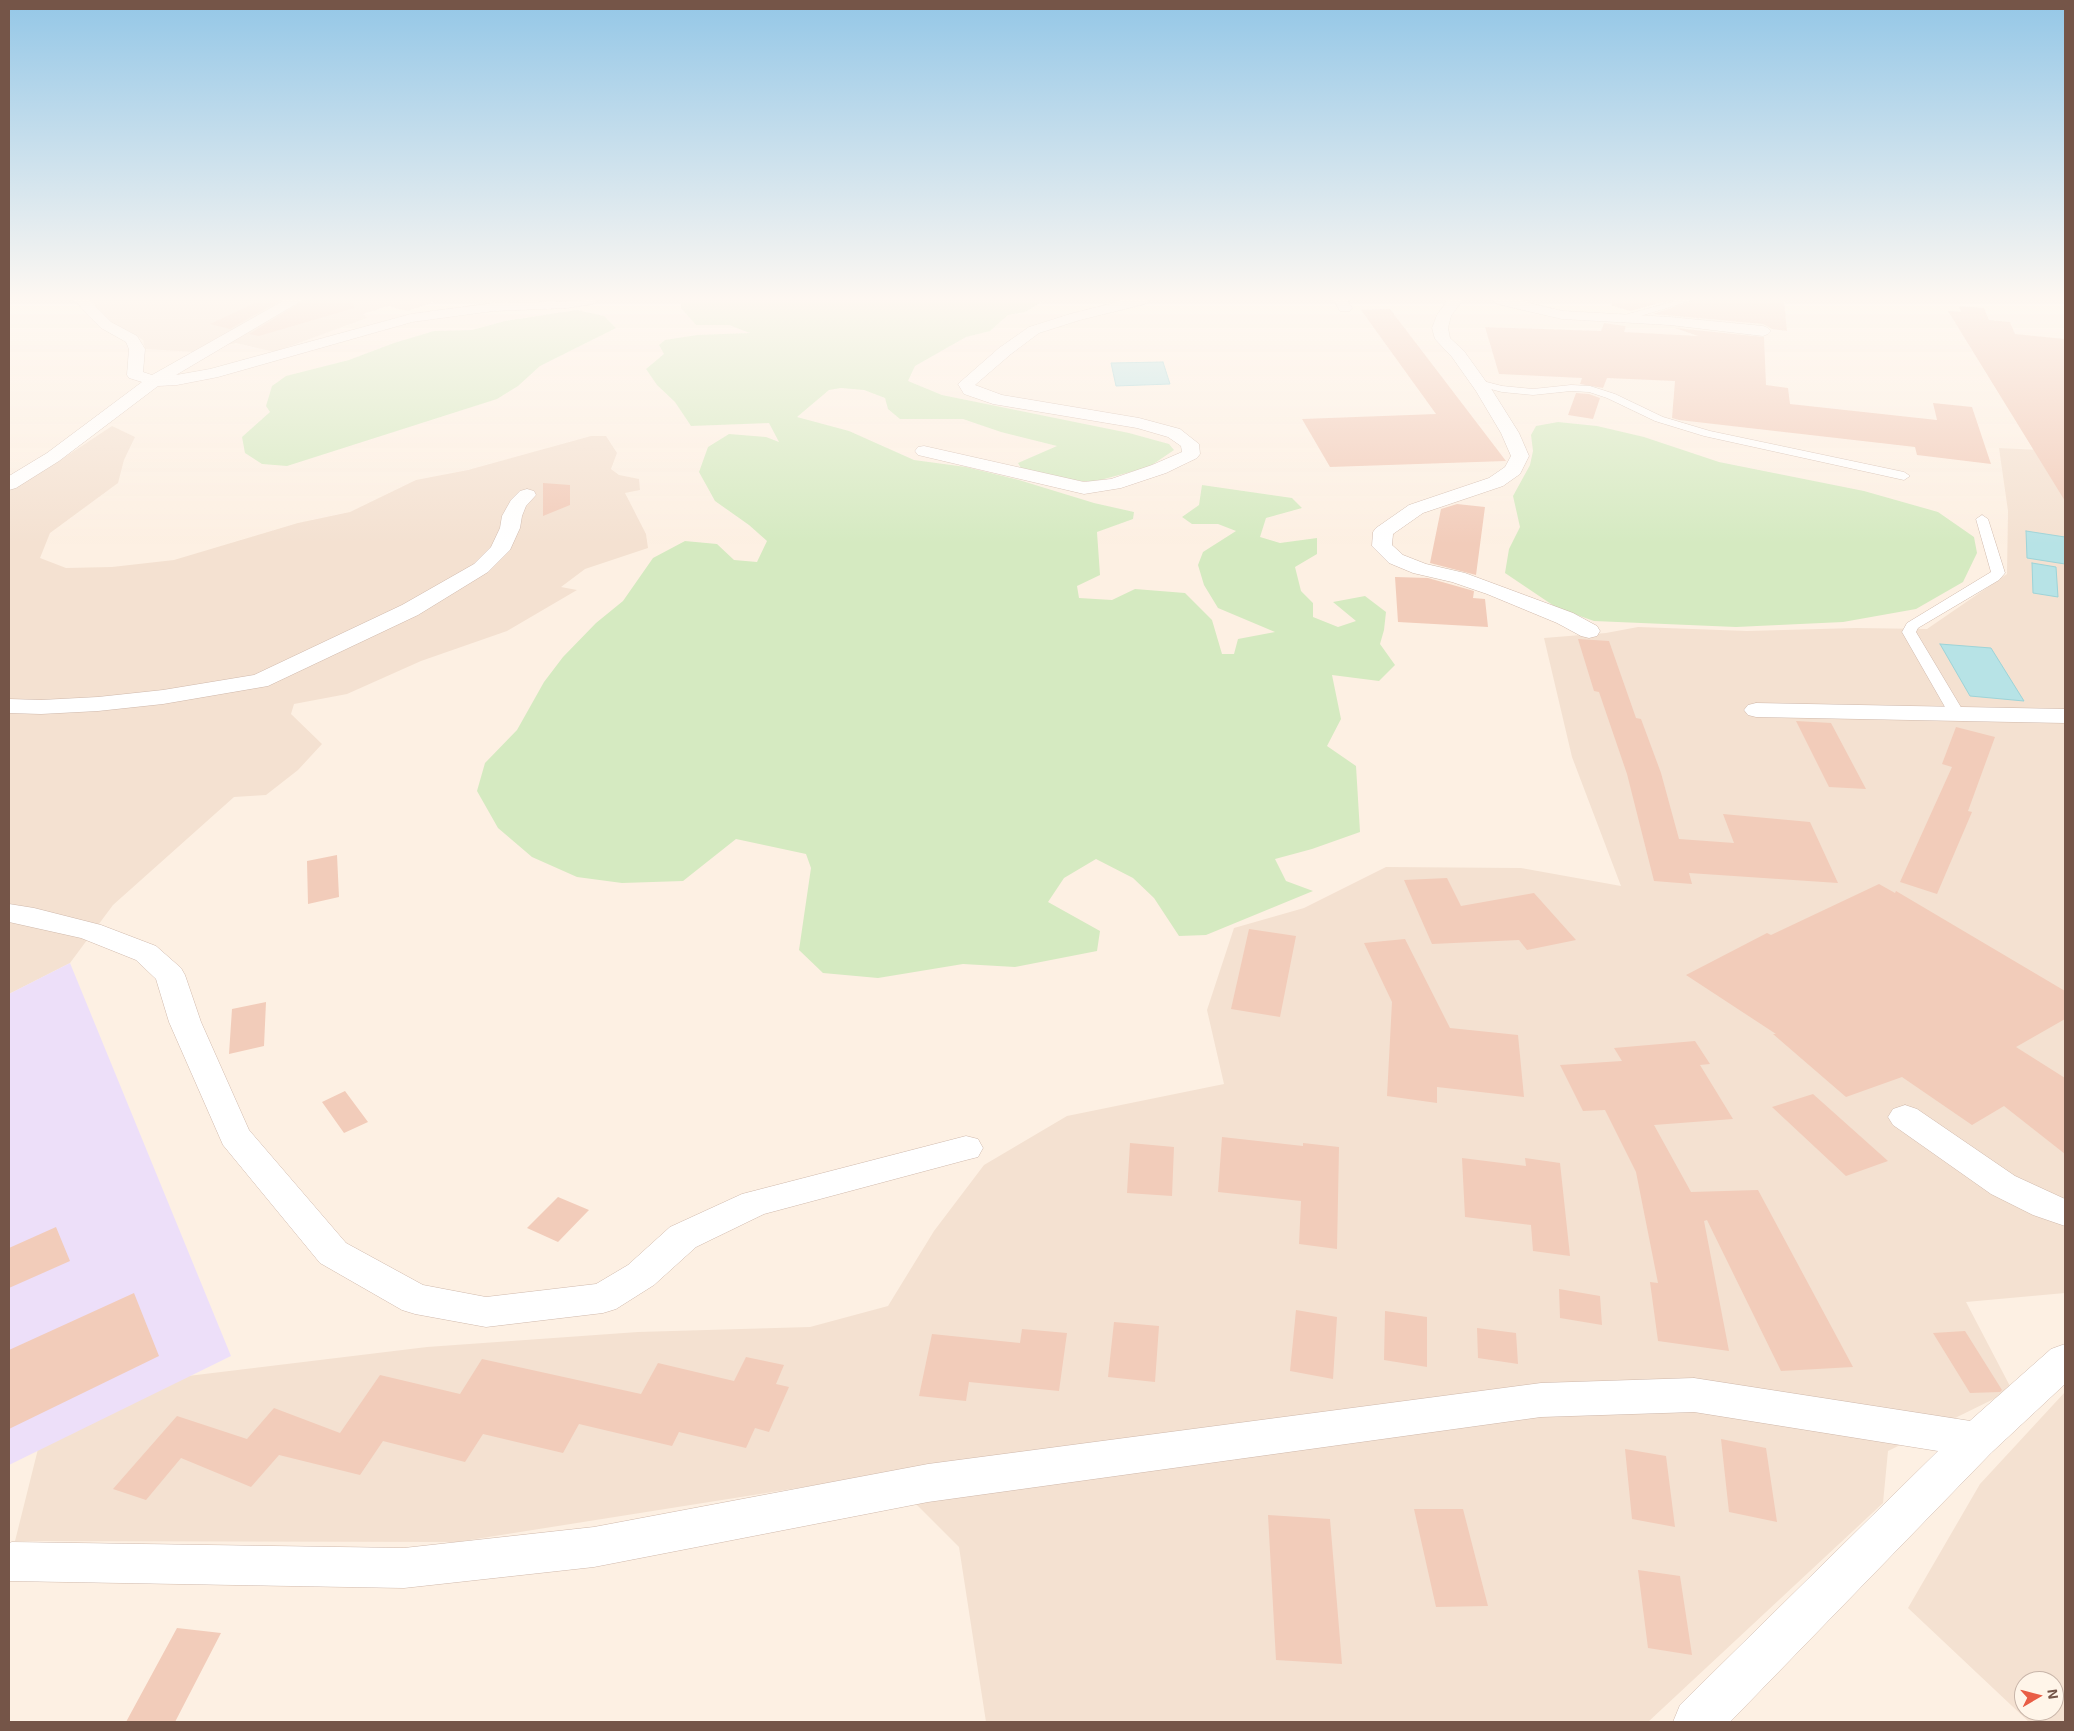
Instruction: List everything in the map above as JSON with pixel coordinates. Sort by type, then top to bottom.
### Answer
[{"type":"street","points":[[9,484],[53,457],[153,382]]},
{"type":"street","points":[[924,451],[1084,488],[1114,484],[1159,469],[1192,454],[1190,444],[1174,433],[1139,423],[999,400],[970,390],[966,384],[969,382]]},
{"type":"street","points":[[1479,383],[1510,433],[1520,456],[1513,470],[1496,482],[1416,510],[1383,532],[1382,546],[1396,558],[1420,569],[1458,577],[1565,618],[1589,631]]},
{"type":"street","points":[[9,706],[41,707],[98,704],[163,697],[260,681],[410,610],[482,568],[500,550],[510,528],[512,516],[518,504],[527,495]]},
{"type":"street","points":[[1756,710],[2065,716]]},
{"type":"street","points":[[9,914],[34,916],[91,931],[146,953],[170,975],[185,1022],[235,1136],[333,1253],[415,1299],[486,1312],[603,1298],[641,1275],[683,1237],[754,1202],[966,1148]]},
{"type":"street","points":[[1904,1117],[2004,1185],[2045,1206],[2065,1212]]},
{"type":"street","points":[[1697,1722],[1977,1440],[2065,1360]]},
{"type":"street","points":[[12,1562],[404,1568],[594,1547],[928,1483],[1541,1400],[1694,1395],[1977,1440]]},
{"type":"lane","points":[[1479,383],[1502,390],[1533,392],[1572,388],[1590,390],[1611,396],[1659,419],[1708,434],[1904,476]]},
{"type":"lane","points":[[1957,714],[1909,632],[1912,626],[1998,573],[1982,519]]},
{"type":"shaded area","points":[[112,426],[135,437],[124,460],[118,483],[50,533],[40,558],[66,568],[112,567],[174,560],[298,523],[350,512],[416,480],[468,470],[591,436],[606,436],[617,453],[611,469],[619,475],[639,479],[640,490],[625,493],[646,534],[648,548],[585,569],[561,587],[577,590],[507,631],[421,661],[347,694],[294,704],[291,714],[322,744],[298,770],[266,795],[234,797],[113,905],[70,963],[9,994],[9,489],[56,463]]},
{"type":"shaded area","points":[[2065,427],[2065,1293],[1966,1302],[2012,1390],[1888,1451],[1883,1503],[1648,1722],[986,1722],[959,1547],[886,1474],[457,1542],[15,1541],[38,1449],[188,1376],[427,1347],[638,1332],[810,1327],[888,1306],[934,1231],[984,1165],[1067,1116],[1224,1084],[1207,1010],[1234,928],[1304,908],[1386,867],[1521,868],[1621,886],[1572,757],[1544,638],[1606,633],[1638,627],[1747,631],[1856,628],[1927,629],[2007,574],[2008,511],[1999,448],[2039,450],[2045,430]]},
{"type":"shaded area","points":[[70,963],[231,1356],[9,1465],[9,994]]},
{"type":"shaded area","points":[[2065,1392],[2065,1722],[2028,1721],[2064,1721],[2064,1671],[2014,1671],[2014,1708],[1908,1608],[1980,1484]]},
{"type":"green space","points":[[278,382],[523,382],[497,399],[287,466],[262,464],[245,453],[242,437],[270,412],[266,406],[272,386]]},
{"type":"green space","points":[[655,382],[910,382],[942,395],[1129,433],[1169,444],[1174,450],[1149,467],[1093,482],[1059,479],[1023,472],[1018,463],[1057,446],[1001,432],[963,419],[900,419],[888,409],[885,398],[864,390],[841,388],[829,390],[797,417],[849,431],[914,460],[966,467],[1019,480],[1094,503],[1134,512],[1133,519],[1097,532],[1100,575],[1077,586],[1079,598],[1112,600],[1135,589],[1185,593],[1212,620],[1222,654],[1234,654],[1238,639],[1275,632],[1218,608],[1204,585],[1198,565],[1203,552],[1236,531],[1218,524],[1192,524],[1182,517],[1199,505],[1202,485],[1292,498],[1302,508],[1266,518],[1260,537],[1280,543],[1317,538],[1317,554],[1295,567],[1301,591],[1313,603],[1313,617],[1338,627],[1356,621],[1333,602],[1365,596],[1386,612],[1380,644],[1395,665],[1379,681],[1332,675],[1341,719],[1327,746],[1356,766],[1360,832],[1312,849],[1275,859],[1286,881],[1313,891],[1206,935],[1179,936],[1154,898],[1133,878],[1096,859],[1064,878],[1048,902],[1100,931],[1097,951],[1015,967],[963,964],[878,978],[823,973],[799,950],[811,868],[806,854],[736,839],[683,881],[622,883],[577,877],[532,857],[498,828],[477,791],[485,763],[517,730],[544,682],[563,657],[596,623],[623,601],[653,558],[685,541],[717,544],[734,560],[757,562],[767,541],[749,525],[715,501],[699,472],[708,447],[729,434],[766,437],[779,442],[769,423],[691,426],[675,402]]},
{"type":"green space","points":[[1558,422],[1597,426],[1644,437],[1719,462],[1864,491],[1938,512],[1974,537],[1977,553],[1963,582],[1916,609],[1843,622],[1736,627],[1594,621],[1557,608],[1505,573],[1509,549],[1520,527],[1513,496],[1530,465],[1533,451],[1531,435],[1536,426]]},
{"type":"water","points":[[1115,382],[1169,382],[1170,384],[1116,386]]},
{"type":"water","points":[[2026,531],[2065,537],[2065,564],[2027,558]]},
{"type":"water","points":[[2032,563],[2056,567],[2058,597],[2033,593]]},
{"type":"water","points":[[1940,644],[1991,648],[2024,701],[1970,696]]},
{"type":"building","points":[[1413,382],[1446,382],[1506,461],[1330,467],[1302,419],[1436,414]]},
{"type":"building","points":[[1581,382],[1605,382],[1603,388],[1580,384]]},
{"type":"building","points":[[1675,382],[1766,382],[1766,385],[1788,388],[1790,404],[1937,420],[1933,403],[1972,407],[1991,464],[1917,455],[1915,447],[1672,418]]},
{"type":"building","points":[[1992,382],[2065,382],[2065,501]]},
{"type":"building","points":[[1576,393],[1589,394],[1600,398],[1593,419],[1568,415]]},
{"type":"building","points":[[543,483],[570,485],[570,505],[543,516]]},
{"type":"building","points":[[1457,504],[1485,507],[1476,575],[1430,563],[1441,509]]},
{"type":"building","points":[[1395,577],[1428,578],[1474,591],[1473,598],[1485,599],[1488,627],[1398,622]]},
{"type":"building","points":[[1578,639],[1609,641],[1636,718],[1641,719],[1661,773],[1679,839],[1734,843],[1723,814],[1810,822],[1838,883],[1689,873],[1692,884],[1654,881],[1627,774],[1599,692],[1594,691]]},
{"type":"building","points":[[1796,721],[1831,723],[1866,789],[1829,787]]},
{"type":"building","points":[[1956,727],[1995,737],[1968,811],[1972,812],[1937,894],[1900,882],[1952,767],[1942,764]]},
{"type":"building","points":[[337,855],[339,897],[308,904],[307,861]]},
{"type":"building","points":[[1447,878],[1461,906],[1534,893],[1576,940],[1527,950],[1519,940],[1432,944],[1404,880]]},
{"type":"building","points":[[1879,884],[1895,893],[1896,891],[2065,991],[2065,1019],[2016,1047],[2065,1078],[2065,1154],[2004,1106],[1972,1125],[1902,1077],[1846,1097],[1773,1034],[1776,1034],[1686,975],[1767,933],[1771,935]]},
{"type":"building","points":[[1249,929],[1296,936],[1280,1017],[1231,1009]]},
{"type":"building","points":[[1405,939],[1450,1028],[1518,1035],[1524,1097],[1437,1087],[1437,1103],[1387,1096],[1392,1002],[1364,943]]},
{"type":"building","points":[[266,1002],[264,1046],[229,1054],[232,1009]]},
{"type":"building","points":[[1695,1041],[1710,1064],[1700,1065],[1733,1119],[1654,1125],[1691,1192],[1758,1190],[1853,1367],[1781,1371],[1707,1220],[1704,1221],[1729,1351],[1658,1341],[1650,1282],[1658,1283],[1636,1172],[1605,1110],[1583,1111],[1560,1065],[1622,1061],[1614,1048]]},
{"type":"building","points":[[345,1091],[368,1122],[344,1133],[322,1102]]},
{"type":"building","points":[[1813,1094],[1888,1161],[1846,1176],[1772,1107]]},
{"type":"building","points":[[1222,1137],[1303,1146],[1303,1143],[1339,1147],[1337,1249],[1299,1244],[1301,1201],[1218,1192]]},
{"type":"building","points":[[1130,1143],[1174,1147],[1172,1196],[1127,1193]]},
{"type":"building","points":[[1462,1158],[1526,1166],[1525,1158],[1560,1163],[1570,1256],[1533,1251],[1531,1225],[1465,1217]]},
{"type":"building","points":[[558,1197],[589,1210],[558,1242],[527,1228]]},
{"type":"building","points":[[56,1227],[70,1261],[9,1288],[9,1248]]},
{"type":"building","points":[[1559,1289],[1600,1296],[1602,1325],[1560,1318]]},
{"type":"building","points":[[134,1293],[159,1356],[9,1429],[9,1350]]},
{"type":"building","points":[[1296,1310],[1337,1317],[1333,1379],[1290,1371]]},
{"type":"building","points":[[1385,1311],[1427,1317],[1427,1367],[1384,1360]]},
{"type":"building","points":[[1114,1322],[1159,1326],[1155,1382],[1108,1377]]},
{"type":"building","points":[[1477,1328],[1516,1333],[1518,1364],[1478,1358]]},
{"type":"building","points":[[1022,1329],[1067,1333],[1059,1391],[969,1382],[966,1401],[919,1396],[932,1334],[1020,1343]]},
{"type":"building","points":[[1965,1331],[2002,1390],[2000,1392],[1970,1393],[1933,1333]]},
{"type":"building","points":[[746,1357],[784,1365],[776,1384],[789,1387],[769,1432],[755,1428],[746,1448],[679,1432],[672,1446],[579,1424],[563,1453],[483,1434],[465,1462],[383,1441],[360,1475],[279,1455],[251,1487],[181,1458],[146,1500],[113,1489],[177,1416],[247,1439],[274,1408],[340,1433],[380,1375],[460,1394],[482,1359],[641,1394],[658,1363],[734,1381]]},
{"type":"building","points":[[1721,1439],[1766,1448],[1777,1522],[1729,1512]]},
{"type":"building","points":[[1625,1449],[1666,1456],[1675,1527],[1632,1519]]},
{"type":"building","points":[[1414,1509],[1463,1509],[1488,1606],[1436,1607]]},
{"type":"building","points":[[1268,1515],[1330,1519],[1342,1664],[1276,1660]]},
{"type":"building","points":[[1638,1570],[1680,1576],[1692,1655],[1648,1648]]},
{"type":"building","points":[[177,1628],[221,1633],[175,1722],[126,1722]]}]
